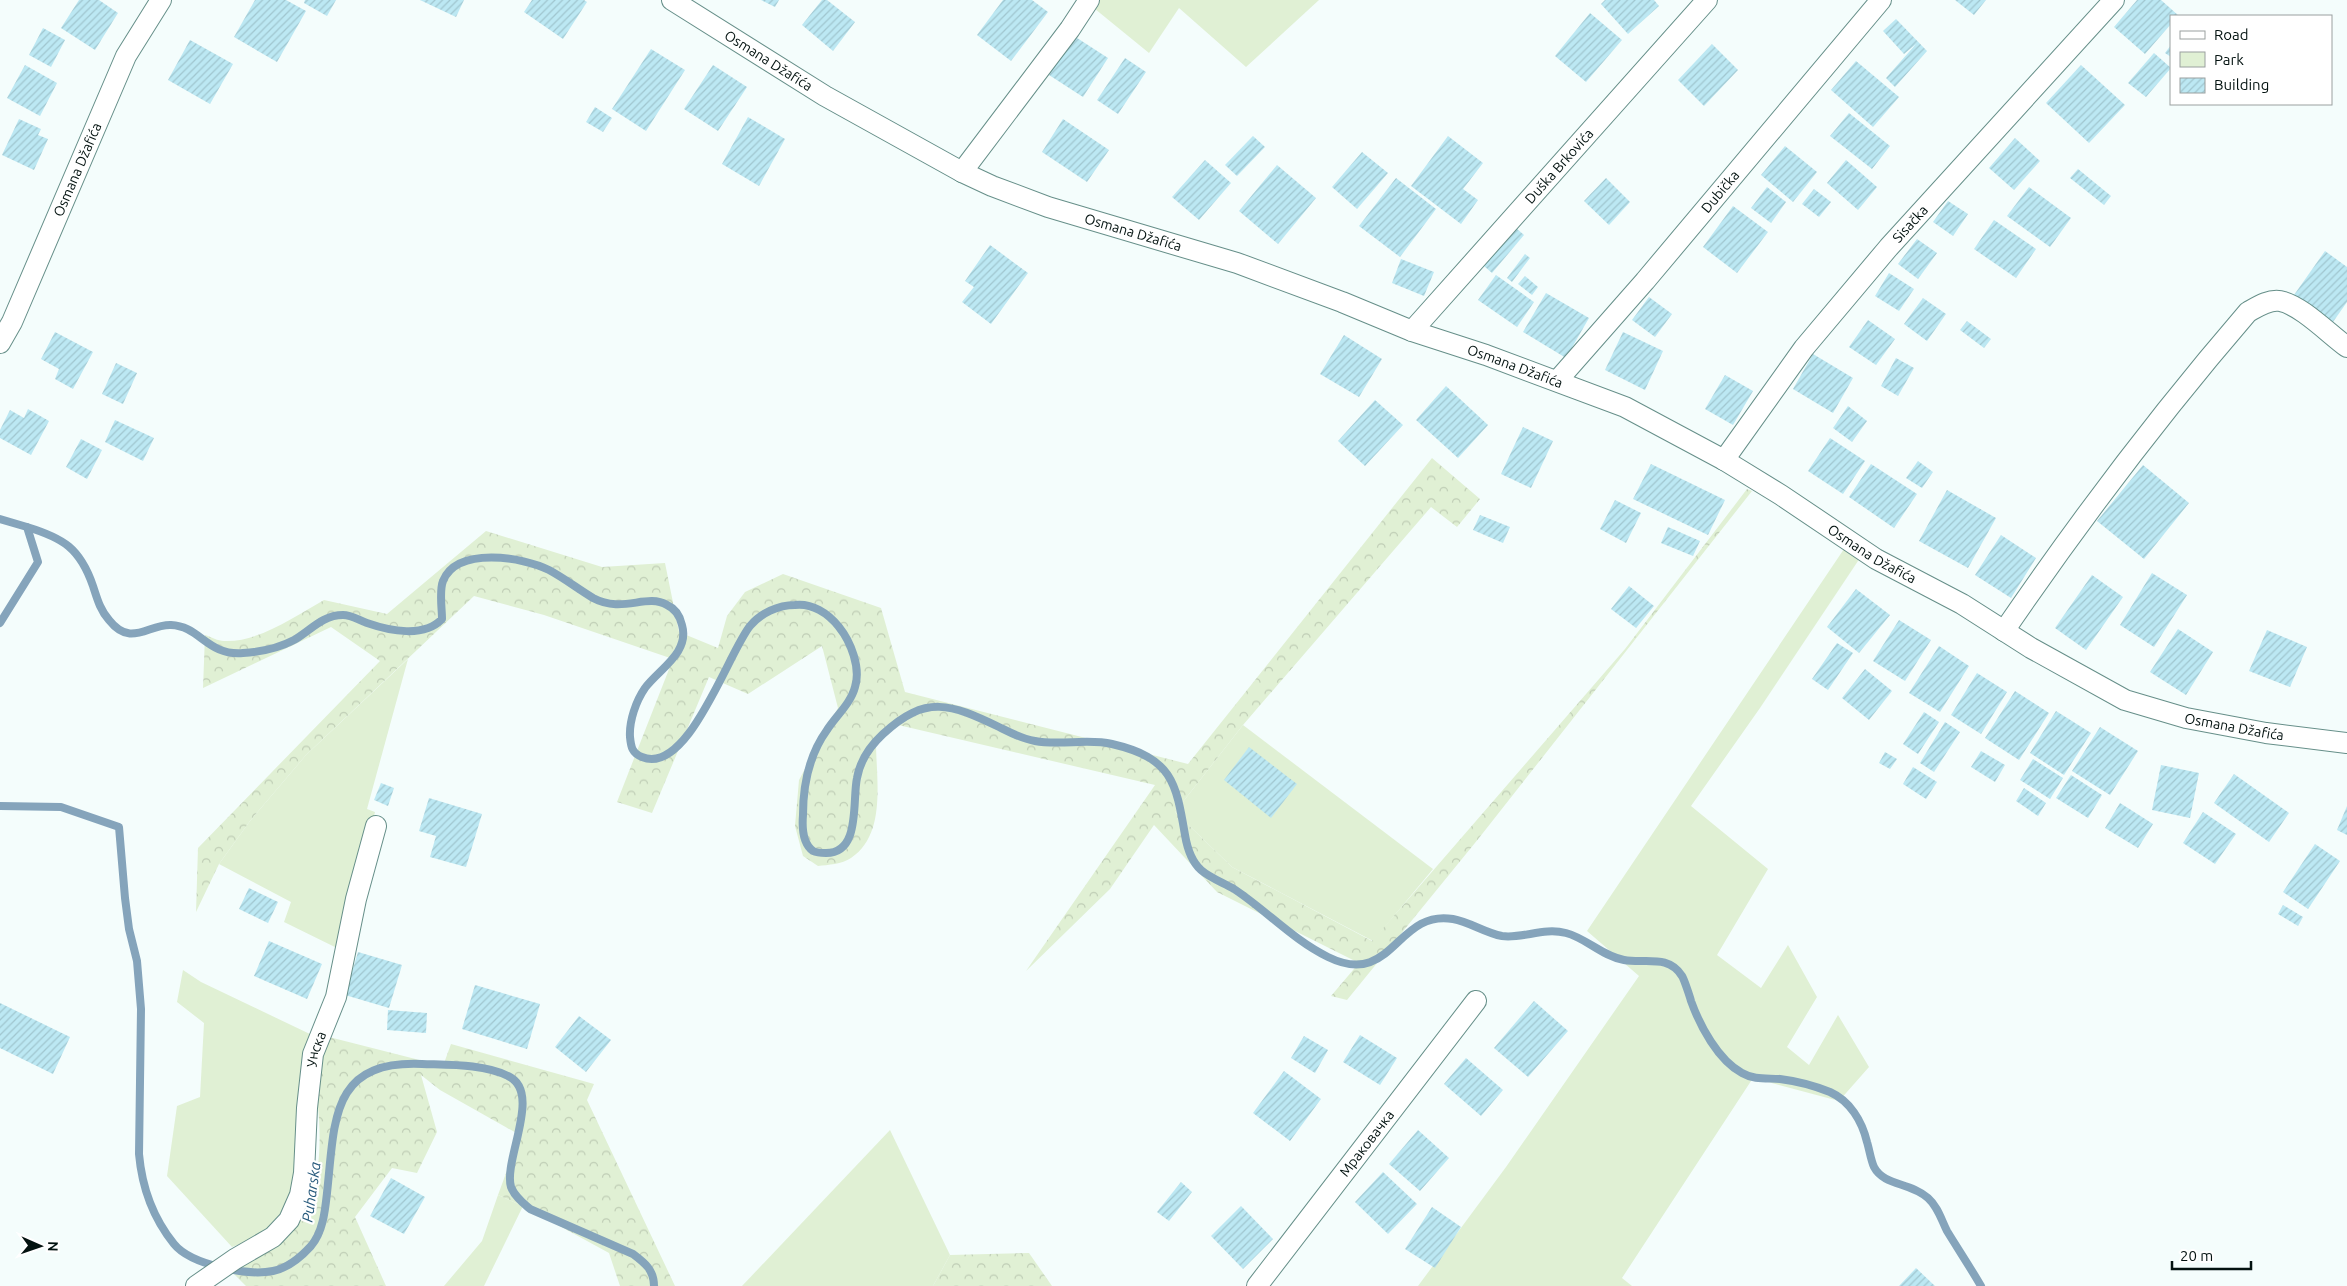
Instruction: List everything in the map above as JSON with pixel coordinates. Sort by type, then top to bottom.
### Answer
[{"type":"street","name":"Osmana Džafića","points":[[0,343],[12,322],[126,56],[161,0]]},
{"type":"street","name":"Osmana Džafića","points":[[672,0],[825,96],[962,172],[992,186],[1048,206],[1237,263],[1342,302],[1412,332],[1486,355],[1625,407],[1724,460],[1781,495],[1876,559],[1962,604],[2004,631],[2125,700],[2186,718],[2266,733],[2347,743]]},
{"type":"street","points":[[962,172],[1070,29],[1089,0]]},
{"type":"street","name":"Duška Brkovića","points":[[1412,332],[1707,0]]},
{"type":"street","name":"Dubička","points":[[1557,381],[1645,281],[1882,0]]},
{"type":"street","name":"Sisačka","points":[[1724,460],[1804,348],[1889,246],[2114,0]]},
{"type":"street","points":[[2004,631],[2064,544],[2113,478],[2248,312],[2261,304],[2279,301],[2296,307],[2347,347]]},
{"type":"street","name":"Унска","points":[[196,1286],[273,1236],[289,1220],[300,1195],[304,1173],[308,1100],[313,1054],[336,997],[356,899],[376,826]]},
{"type":"street","name":"Мраковачка","points":[[1257,1286],[1476,1001]]},
{"type":"green space","points":[[1084,0],[1319,0],[1246,67],[1179,8],[1149,53]]},
{"type":"green space","points":[[1432,458],[1480,499],[1457,527],[1431,507],[1243,725],[1175,812],[1232,867],[1372,941],[1625,649],[1747,489],[1752,491],[1479,838],[1347,1000],[1331,996],[1359,963],[1217,892],[1154,825],[1110,889],[1026,971],[1155,785],[894,724],[876,742],[878,789],[875,821],[870,835],[862,848],[851,858],[830,865],[818,866],[803,856],[795,826],[799,780],[838,708],[822,646],[748,694],[709,677],[652,813],[617,802],[673,659],[544,615],[474,596],[306,755],[250,821],[219,864],[196,912],[198,848],[380,661],[331,627],[203,688],[205,635],[224,641],[250,638],[289,621],[324,600],[387,614],[486,531],[602,567],[665,563],[679,632],[718,648],[727,616],[745,592],[783,574],[881,608],[905,692],[1188,764]]},
{"type":"green space","points":[[1844,549],[1860,558],[1760,708],[1691,806],[1768,869],[1717,955],[1761,988],[1788,945],[1817,997],[1787,1047],[1809,1065],[1838,1015],[1869,1067],[1839,1101],[1753,1078],[1622,1278],[1632,1286],[1418,1286],[1506,1167],[1639,976],[1587,931]]},
{"type":"green space","points":[[408,659],[367,809],[375,812],[343,951],[284,922],[291,902],[219,864],[250,821],[306,755]]},
{"type":"green space","points":[[1243,725],[1433,869],[1373,941],[1232,867],[1175,812]]},
{"type":"green space","points":[[183,970],[201,982],[312,1035],[298,1177],[288,1204],[274,1225],[259,1237],[232,1247],[167,1176],[177,1106],[200,1097],[204,1023],[177,1002]]},
{"type":"green space","points":[[329,1037],[443,1066],[451,1044],[594,1084],[587,1100],[675,1286],[620,1286],[609,1253],[523,1206],[498,1195],[520,1135],[440,1090],[421,1075],[437,1132],[417,1173],[392,1168],[355,1217],[386,1286],[246,1286],[233,1273],[283,1237],[298,1221],[310,1199],[319,1158],[320,1132],[317,1075]]},
{"type":"green space","points":[[890,1130],[950,1255],[933,1286],[742,1286]]},
{"type":"green space","points":[[498,1195],[523,1206],[484,1286],[444,1286],[482,1241]]},
{"type":"green space","points":[[1029,1253],[1052,1286],[933,1286],[950,1255]]},
{"type":"building","points":[[79,0],[99,0],[118,13],[95,50],[61,28]]},
{"type":"building","points":[[255,0],[286,0],[306,11],[277,62],[234,37]]},
{"type":"building","points":[[305,0],[336,0],[327,16],[304,3]]},
{"type":"building","points":[[420,0],[464,0],[456,17]]},
{"type":"building","points":[[532,0],[584,0],[587,2],[563,39],[524,12]]},
{"type":"building","points":[[761,0],[779,0],[775,7]]},
{"type":"building","points":[[822,0],[827,0],[855,22],[833,51],[802,25]]},
{"type":"building","points":[[1003,0],[1032,0],[1048,12],[1011,61],[977,35]]},
{"type":"building","points":[[1605,0],[1654,0],[1659,6],[1628,34],[1601,4]]},
{"type":"building","points":[[1955,0],[1986,0],[1974,15]]},
{"type":"building","points":[[2137,0],[2161,0],[2178,15],[2170,15],[2170,25],[2145,54],[2114,27]]},
{"type":"building","points":[[1590,13],[1622,40],[1586,82],[1555,56]]},
{"type":"building","points":[[1896,19],[1927,51],[1895,87],[1886,78],[1916,44],[1904,54],[1883,31]]},
{"type":"building","points":[[43,28],[65,40],[51,67],[29,55]]},
{"type":"building","points":[[1074,36],[1108,58],[1083,97],[1049,75]]},
{"type":"building","points":[[190,40],[233,64],[210,104],[168,80]]},
{"type":"building","points":[[1712,44],[1738,70],[1704,106],[1678,80]]},
{"type":"building","points":[[2170,46],[2170,56],[2165,53]]},
{"type":"building","points":[[651,49],[685,70],[646,131],[612,109]]},
{"type":"building","points":[[2154,53],[2170,67],[2146,97],[2128,83]]},
{"type":"building","points":[[1125,58],[1146,72],[1118,114],[1097,100]]},
{"type":"building","points":[[1856,61],[1899,97],[1873,127],[1831,90]]},
{"type":"building","points":[[25,65],[57,83],[40,116],[7,98]]},
{"type":"building","points":[[713,65],[747,87],[718,131],[684,109]]},
{"type":"building","points":[[2081,65],[2125,105],[2089,143],[2046,103]]},
{"type":"building","points":[[595,107],[612,118],[603,132],[586,122]]},
{"type":"building","points":[[1849,113],[1890,146],[1872,169],[1830,136]]},
{"type":"building","points":[[748,117],[785,139],[759,186],[722,164]]},
{"type":"building","points":[[19,119],[41,129],[38,135],[48,139],[34,170],[2,155]]},
{"type":"building","points":[[1063,119],[1109,150],[1087,182],[1042,152]]},
{"type":"building","points":[[1253,136],[1265,147],[1237,176],[1225,165]]},
{"type":"building","points":[[1448,136],[1483,163],[1463,189],[1478,200],[1461,224],[1411,186]]},
{"type":"building","points":[[2015,138],[2040,161],[2014,190],[1989,168]]},
{"type":"building","points":[[1785,146],[1817,172],[1793,202],[1761,175]]},
{"type":"building","points":[[1362,152],[1388,173],[1357,209],[1332,187]]},
{"type":"building","points":[[1205,160],[1231,183],[1199,220],[1172,197]]},
{"type":"building","points":[[1846,160],[1877,187],[1858,210],[1827,183]]},
{"type":"building","points":[[1277,165],[1316,198],[1278,244],[1239,211]]},
{"type":"building","points":[[2078,169],[2111,196],[2104,205],[2070,178]]},
{"type":"building","points":[[1396,178],[1436,209],[1400,257],[1359,226]]},
{"type":"building","points":[[1606,178],[1630,202],[1609,225],[1584,201]]},
{"type":"building","points":[[1767,187],[1786,202],[1771,223],[1751,208]]},
{"type":"building","points":[[2029,187],[2071,218],[2050,247],[2007,216]]},
{"type":"building","points":[[1814,189],[1831,202],[1819,217],[1802,204]]},
{"type":"building","points":[[1948,201],[1968,214],[1953,236],[1933,222]]},
{"type":"building","points":[[1733,206],[1768,232],[1737,273],[1703,247]]},
{"type":"building","points":[[1994,220],[2036,249],[2016,278],[1974,249]]},
{"type":"building","points":[[1516,228],[1524,235],[1492,273],[1484,266]]},
{"type":"building","points":[[1917,239],[1937,253],[1918,279],[1898,264]]},
{"type":"building","points":[[990,245],[1028,273],[991,324],[962,302],[974,287],[965,281]]},
{"type":"building","points":[[2325,251],[2347,267],[2347,302],[2333,322],[2294,295]]},
{"type":"building","points":[[1525,254],[1530,258],[1512,282],[1507,278]]},
{"type":"building","points":[[1401,259],[1434,272],[1424,296],[1392,283]]},
{"type":"building","points":[[1889,273],[1914,289],[1899,311],[1875,296]]},
{"type":"building","points":[[1496,275],[1534,302],[1517,327],[1478,300]]},
{"type":"building","points":[[1525,276],[1538,287],[1532,295],[1518,284]]},
{"type":"building","points":[[1546,293],[1589,318],[1566,358],[1523,332]]},
{"type":"building","points":[[1649,297],[1672,314],[1655,337],[1632,320]]},
{"type":"building","points":[[1923,298],[1946,314],[1927,341],[1904,324]]},
{"type":"building","points":[[1868,320],[1895,339],[1876,365],[1849,347]]},
{"type":"building","points":[[1967,321],[1991,339],[1984,348],[1960,330]]},
{"type":"building","points":[[55,332],[93,352],[73,389],[55,379],[59,369],[41,359]]},
{"type":"building","points":[[1623,332],[1663,351],[1645,390],[1605,370]]},
{"type":"building","points":[[1344,335],[1382,359],[1359,397],[1320,374]]},
{"type":"building","points":[[1813,354],[1853,378],[1833,413],[1793,389]]},
{"type":"building","points":[[1896,358],[1914,368],[1898,396],[1881,386]]},
{"type":"building","points":[[116,363],[137,373],[123,404],[102,394]]},
{"type":"building","points":[[1725,375],[1753,391],[1733,425],[1705,409]]},
{"type":"building","points":[[1446,386],[1488,425],[1458,458],[1416,420]]},
{"type":"building","points":[[1375,400],[1403,425],[1365,466],[1338,441]]},
{"type":"building","points":[[1848,406],[1867,421],[1852,442],[1833,428]]},
{"type":"building","points":[[28,409],[49,421],[31,455],[0,438],[0,430],[10,410],[24,418]]},
{"type":"building","points":[[115,420],[154,438],[143,461],[105,442]]},
{"type":"building","points":[[1523,427],[1553,441],[1531,488],[1501,474]]},
{"type":"building","points":[[1830,438],[1865,461],[1843,494],[1808,471]]},
{"type":"building","points":[[81,439],[102,450],[87,479],[66,467]]},
{"type":"building","points":[[1918,461],[1933,472],[1922,488],[1906,478]]},
{"type":"building","points":[[1651,464],[1725,500],[1708,535],[1633,499]]},
{"type":"building","points":[[1871,464],[1917,494],[1894,528],[1849,497]]},
{"type":"building","points":[[2143,465],[2189,503],[2144,559],[2097,521]]},
{"type":"building","points":[[1947,490],[1996,518],[1968,568],[1919,541]]},
{"type":"building","points":[[1615,500],[1641,513],[1626,543],[1600,529]]},
{"type":"building","points":[[1480,515],[1510,527],[1503,543],[1473,530]]},
{"type":"building","points":[[1668,527],[1700,541],[1693,556],[1661,543]]},
{"type":"building","points":[[2001,535],[2036,558],[2011,598],[1975,575]]},
{"type":"building","points":[[2152,573],[2187,595],[2154,647],[2120,625]]},
{"type":"building","points":[[2092,575],[2123,597],[2086,650],[2055,628]]},
{"type":"building","points":[[1629,586],[1654,606],[1636,628],[1611,609]]},
{"type":"building","points":[[1856,589],[1890,615],[1859,653],[1827,627]]},
{"type":"building","points":[[1899,620],[1931,640],[1905,681],[1873,661]]},
{"type":"building","points":[[2178,629],[2213,652],[2186,695],[2150,672]]},
{"type":"building","points":[[2267,630],[2307,647],[2290,687],[2249,671]]},
{"type":"building","points":[[1837,643],[1853,653],[1828,690],[1812,679]]},
{"type":"building","points":[[1939,646],[1969,666],[1940,712],[1909,693]]},
{"type":"building","points":[[1865,669],[1892,691],[1869,720],[1842,698]]},
{"type":"building","points":[[1977,673],[2007,692],[1981,734],[1951,715]]},
{"type":"building","points":[[2015,691],[2049,713],[2019,760],[1985,738]]},
{"type":"building","points":[[2056,711],[2091,733],[2064,775],[2030,753]]},
{"type":"building","points":[[1924,712],[1939,722],[1918,754],[1903,744]]},
{"type":"building","points":[[1945,722],[1960,732],[1934,772],[1920,763]]},
{"type":"building","points":[[2100,727],[2138,751],[2110,795],[2072,771]]},
{"type":"building","points":[[1249,747],[1297,784],[1271,818],[1224,780]]},
{"type":"building","points":[[1981,751],[2005,765],[1995,782],[1971,767]]},
{"type":"building","points":[[1885,752],[1897,759],[1890,769],[1879,763]]},
{"type":"building","points":[[2033,759],[2063,778],[2050,799],[2020,780]]},
{"type":"building","points":[[2161,765],[2199,773],[2190,818],[2152,810]]},
{"type":"building","points":[[1913,767],[1937,782],[1926,799],[1903,784]]},
{"type":"building","points":[[2234,774],[2289,813],[2269,842],[2214,803]]},
{"type":"building","points":[[2071,775],[2102,795],[2088,818],[2056,798]]},
{"type":"building","points":[[381,783],[394,788],[388,806],[374,800]]},
{"type":"building","points":[[2024,788],[2046,803],[2038,816],[2016,801]]},
{"type":"building","points":[[429,798],[482,814],[466,867],[430,857],[436,836],[419,831]]},
{"type":"building","points":[[2120,803],[2153,824],[2138,848],[2105,828]]},
{"type":"building","points":[[2347,806],[2347,835],[2337,830]]},
{"type":"building","points":[[2203,812],[2236,834],[2215,864],[2183,843]]},
{"type":"building","points":[[2315,844],[2340,861],[2308,909],[2283,892]]},
{"type":"building","points":[[249,888],[278,902],[268,923],[239,909]]},
{"type":"building","points":[[2283,905],[2303,917],[2298,926],[2278,914]]},
{"type":"building","points":[[269,941],[322,964],[307,999],[254,976]]},
{"type":"building","points":[[358,952],[402,965],[389,1008],[345,995]]},
{"type":"building","points":[[475,985],[540,1004],[527,1049],[462,1029]]},
{"type":"building","points":[[1534,1001],[1568,1031],[1528,1077],[1494,1048]]},
{"type":"building","points":[[0,1003],[70,1037],[53,1074],[0,1048]]},
{"type":"building","points":[[388,1010],[427,1013],[426,1033],[387,1030]]},
{"type":"building","points":[[579,1016],[611,1040],[586,1072],[555,1047]]},
{"type":"building","points":[[1360,1035],[1397,1058],[1380,1085],[1343,1062]]},
{"type":"building","points":[[1304,1036],[1328,1050],[1315,1073],[1291,1058]]},
{"type":"building","points":[[1466,1058],[1503,1090],[1481,1116],[1444,1084]]},
{"type":"building","points":[[1284,1071],[1321,1099],[1290,1141],[1253,1113]]},
{"type":"building","points":[[1418,1130],[1449,1158],[1420,1191],[1389,1164]]},
{"type":"building","points":[[1383,1172],[1417,1204],[1388,1234],[1355,1202]]},
{"type":"building","points":[[391,1178],[425,1197],[404,1234],[370,1216]]},
{"type":"building","points":[[1181,1182],[1192,1192],[1169,1221],[1157,1212]]},
{"type":"building","points":[[1241,1206],[1273,1239],[1243,1269],[1211,1236]]},
{"type":"building","points":[[1432,1207],[1461,1227],[1435,1268],[1405,1249]]},
{"type":"building","points":[[1916,1268],[1935,1286],[1899,1286]]},
{"type":"waterway","name":"Puharska","points":[[0,519],[27,527],[38,562],[0,623]]},
{"type":"waterway","points":[[27,527],[60,540],[69,546],[88,573],[103,612],[117,628],[132,634],[163,626],[181,627],[189,630],[212,646],[231,653],[256,652],[282,645],[294,640],[322,621],[343,615],[376,626],[396,630],[416,631],[426,629],[442,619],[441,595],[443,581],[451,570],[462,563],[476,559],[508,559],[538,565],[555,573],[593,598],[604,602],[614,604],[659,602],[677,613],[683,635],[682,644],[678,652],[645,688],[634,711],[630,731],[631,744],[634,752],[642,757],[659,758],[675,748],[691,731],[705,709],[741,640],[754,621],[782,606],[801,605],[813,607],[830,617],[839,627],[851,648],[857,672],[853,693],[821,740],[808,771],[804,793],[803,830],[807,844],[813,851],[818,853],[837,851],[845,845],[853,824],[858,772],[866,754],[878,739],[898,721],[926,708],[939,707],[967,713],[1030,740],[1054,743],[1103,742],[1132,750],[1159,765],[1168,775],[1178,800],[1188,849],[1201,870],[1246,897],[1291,934],[1328,957],[1350,964],[1367,963],[1381,956],[1419,925],[1434,919],[1453,919],[1502,936],[1518,936],[1549,931],[1566,933],[1616,958],[1632,961],[1656,961],[1670,965],[1682,976],[1695,1011],[1711,1042],[1733,1067],[1751,1077],[1799,1082],[1830,1092],[1849,1106],[1862,1127],[1874,1167],[1878,1173],[1884,1178],[1913,1189],[1928,1198],[1937,1209],[1947,1231],[1981,1286]]},
{"type":"waterway","name":"Puharska","points":[[0,806],[61,807],[119,827],[125,898],[129,929],[137,961],[141,1009],[139,1154],[146,1191],[154,1213],[174,1244],[182,1251],[206,1263],[249,1272],[273,1271],[294,1262],[311,1246],[321,1228],[336,1119],[343,1100],[354,1084],[369,1072],[392,1065],[466,1066],[499,1072],[518,1084],[522,1096],[522,1111],[510,1175],[511,1187],[517,1197],[530,1209],[633,1254],[651,1271],[654,1286]]}]
